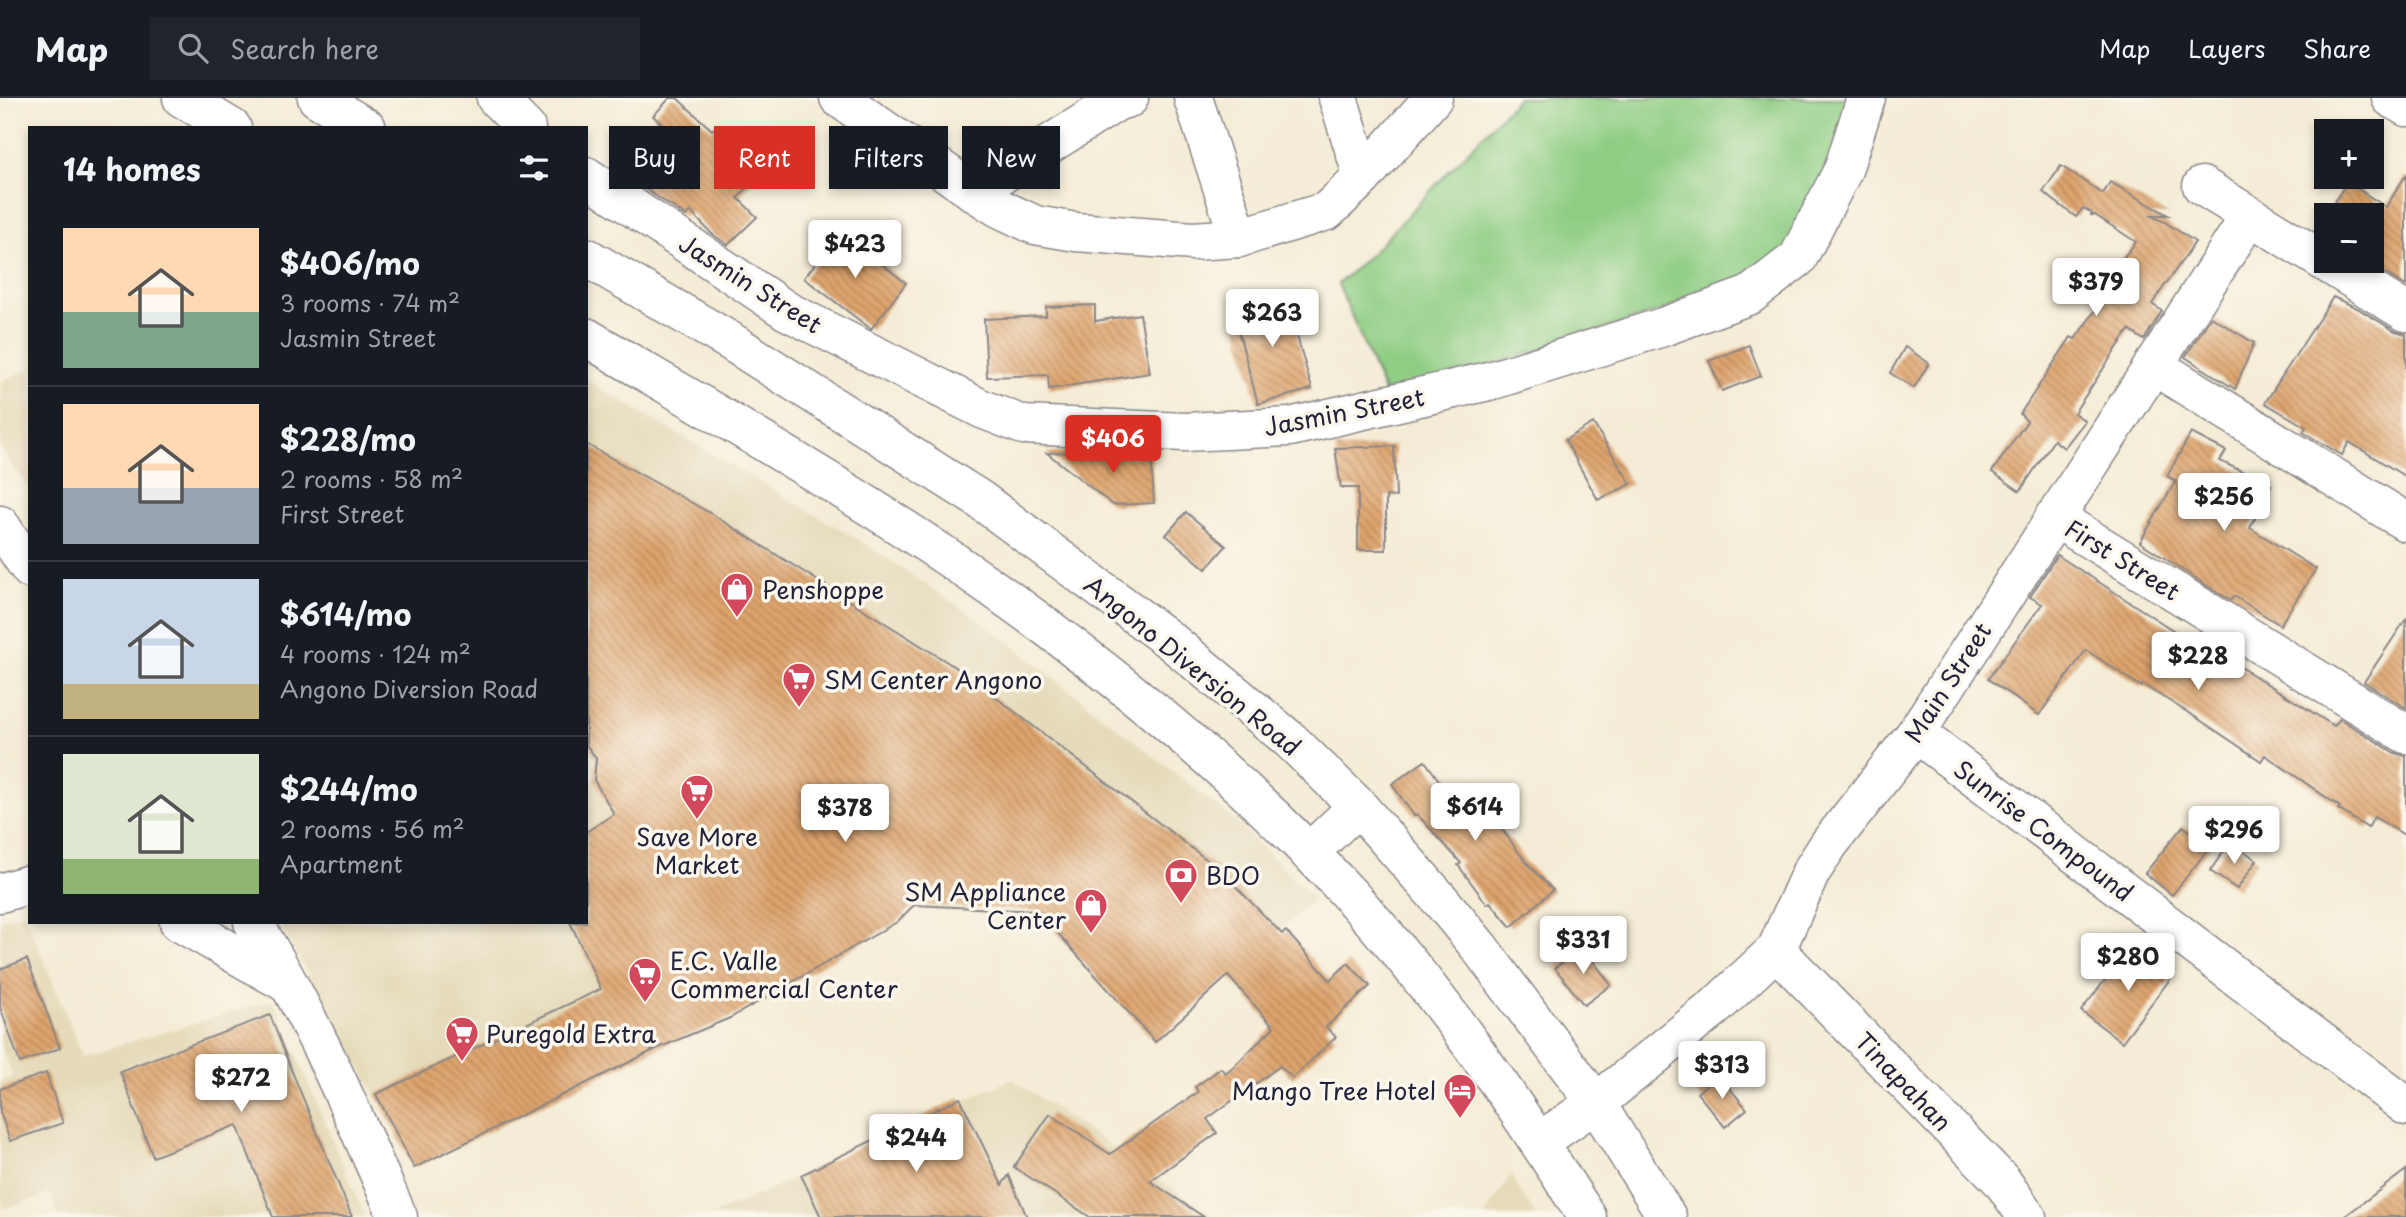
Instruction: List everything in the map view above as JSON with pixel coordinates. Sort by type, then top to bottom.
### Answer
[{"type":"street","points":[[182,98],[229,126]]},
{"type":"street","points":[[317,98],[364,126]]},
{"type":"street","points":[[496,98],[524,126]]},
{"type":"street","points":[[839,98],[974,192],[999,208],[1035,225],[1076,232],[1193,241],[1239,238],[1327,211],[1363,177],[1433,98]]},
{"type":"street","points":[[974,192],[1118,101],[1129,98]]},
{"type":"street","points":[[1193,98],[1239,238]]},
{"type":"street","points":[[1338,98],[1363,177]]},
{"type":"street","name":"Jasmin Street","points":[[588,177],[786,311],[982,409],[1023,425],[1185,432],[1290,427],[1493,380],[1663,327],[1750,295],[1798,258],[1843,170],[1866,98]]},
{"type":"street","points":[[2391,98],[2406,107]]},
{"type":"street","points":[[2202,186],[2406,312]]},
{"type":"street","name":"Main Street","points":[[1539,1142],[1596,1103],[1715,1007],[1776,950],[1811,872],[1829,844],[1916,733],[2250,216]]},
{"type":"street","name":"Angono Diversion Road","points":[[588,258],[730,341],[979,499],[1172,642],[1290,740],[1358,806],[1457,920],[1596,1103],[1667,1217]]},
{"type":"street","points":[[588,338],[885,517],[1011,601],[1110,675],[1224,771],[1309,853],[1404,957],[1497,1079],[1587,1217]]},
{"type":"street","points":[[2152,365],[2406,522]]},
{"type":"street","name":"First Street","points":[[2054,517],[2406,734]]},
{"type":"street","points":[[0,525],[28,566]]},
{"type":"street","name":"Sunrise Compound","points":[[1916,733],[2406,1106]]},
{"type":"street","points":[[1309,853],[1358,806]]},
{"type":"street","points":[[0,892],[28,885]]},
{"type":"street","points":[[183,924],[288,984]]},
{"type":"street","points":[[254,924],[288,984],[346,1099],[398,1217]]},
{"type":"street","name":"Tinapahan","points":[[1776,950],[2002,1181],[2027,1217]]},
{"type":"shaded area","points":[[28,369],[28,486],[0,448],[0,382]]},
{"type":"shaded area","name":"SM Center Angono","points":[[588,381],[867,545],[992,629],[1232,818],[1314,899],[1155,1042],[1038,911],[914,905],[897,922],[730,1018],[656,1049],[414,1168],[376,1094],[279,924],[588,924],[588,783],[594,780],[596,759],[588,748]]},
{"type":"shaded area","points":[[24,913],[83,1056],[273,1000],[365,1217],[60,1217],[50,1194],[4,1209],[0,1199],[0,1082],[13,1077],[0,1043],[0,920]]},
{"type":"shaded area","points":[[1012,1079],[1214,1217],[708,1217],[751,1198]]},
{"type":"shaded area","points":[[1511,1175],[1536,1217],[1484,1217]]},
{"type":"green space","points":[[1518,98],[1851,98],[1830,169],[1790,250],[1743,284],[1498,363],[1384,392],[1338,284],[1373,252]]},
{"type":"building","points":[[670,98],[677,98],[712,130],[714,128],[714,189],[746,189],[738,198],[757,217],[728,245],[712,234],[690,211],[686,216],[646,189],[700,189],[700,126],[662,126],[653,116]]},
{"type":"building","points":[[2061,166],[2103,194],[2110,182],[2168,215],[2150,215],[2195,242],[2152,304],[2162,311],[2144,340],[2129,330],[2074,413],[2085,421],[2064,448],[2054,440],[2020,491],[1992,472],[2027,421],[2020,414],[2071,337],[2075,339],[2121,274],[2115,268],[2136,242],[2083,208],[2076,217],[2043,192]]},
{"type":"building","points":[[2406,175],[2406,286],[2384,273],[2384,206],[2386,207]]},
{"type":"building","points":[[2343,189],[2358,189],[2380,203],[2334,203]]},
{"type":"building","points":[[840,232],[906,283],[871,329],[804,278]]},
{"type":"building","points":[[1286,297],[1312,389],[1258,404],[1232,307]]},
{"type":"building","points":[[2333,297],[2395,331],[2406,334],[2406,477],[2349,442],[2342,455],[2303,432],[2306,427],[2265,403]]},
{"type":"building","points":[[1095,305],[1095,321],[1140,314],[1150,373],[1049,389],[1048,375],[987,377],[984,319],[1046,316],[1046,307]]},
{"type":"building","points":[[2211,317],[2254,343],[2235,389],[2185,357]]},
{"type":"building","points":[[1749,345],[1761,376],[1722,391],[1709,361]]},
{"type":"building","points":[[1905,347],[1929,363],[1914,388],[1890,373]]},
{"type":"building","points":[[1593,423],[1631,484],[1598,500],[1565,440]]},
{"type":"building","points":[[2191,433],[2226,451],[2220,461],[2271,485],[2250,528],[2316,569],[2280,625],[2234,596],[2231,600],[2209,587],[2140,542],[2176,481],[2167,476]]},
{"type":"building","name":"SM Center Angono","points":[[588,445],[710,513],[963,672],[1220,870],[1282,934],[1286,931],[1330,980],[1348,963],[1370,986],[1326,1027],[1336,1037],[1293,1078],[1280,1066],[1207,1119],[1217,1133],[1150,1181],[1204,1217],[1090,1217],[1014,1167],[1050,1114],[1110,1154],[1198,1092],[1195,1087],[1221,1068],[1225,1073],[1233,1067],[1274,1027],[1228,976],[1155,1042],[1038,911],[914,905],[897,922],[730,1018],[656,1049],[414,1168],[376,1094],[601,989],[571,924],[588,924],[588,831],[614,814],[594,780],[596,758],[588,748]]},
{"type":"building","points":[[1394,446],[1396,497],[1386,496],[1386,550],[1358,550],[1358,488],[1341,488],[1335,448]]},
{"type":"building","points":[[1117,451],[1117,455],[1151,454],[1154,503],[1113,505],[1047,453]]},
{"type":"building","points":[[1186,512],[1226,546],[1206,569],[1166,535]]},
{"type":"building","points":[[2057,555],[2182,636],[2185,632],[2334,726],[2340,719],[2395,753],[2406,756],[2406,836],[2374,817],[2368,828],[2265,755],[2261,761],[2086,650],[2039,715],[1988,679],[2042,604],[2030,597]]},
{"type":"building","points":[[2406,619],[2406,708],[2364,682]]},
{"type":"building","points":[[1425,761],[1451,797],[1466,784],[1498,820],[1496,821],[1526,862],[1553,890],[1511,927],[1490,902],[1487,904],[1458,865],[1461,863],[1417,814],[1414,816],[1392,784]]},
{"type":"building","points":[[2183,826],[2210,847],[2172,895],[2145,873]]},
{"type":"building","points":[[2230,842],[2257,860],[2237,889],[2210,871]]},
{"type":"building","points":[[2134,943],[2174,974],[2122,1042],[2081,1011]]},
{"type":"building","points":[[1583,947],[1611,985],[1584,1005],[1555,968]]},
{"type":"building","points":[[27,959],[60,1048],[20,1063],[0,1007],[0,969]]},
{"type":"building","points":[[270,1015],[352,1217],[273,1217],[237,1125],[153,1157],[120,1071]]},
{"type":"building","points":[[46,1073],[63,1123],[10,1141],[0,1112],[0,1089]]},
{"type":"building","points":[[1719,1075],[1747,1109],[1725,1127],[1697,1093]]},
{"type":"building","points":[[960,1098],[1002,1185],[1009,1175],[1027,1217],[821,1217],[801,1175]]},
{"type":"building","points":[[2406,1170],[2406,1217],[2344,1217]]},
{"type":"place","name":"Penshoppe","points":[[737,619]]},
{"type":"place","name":"SM Center Angono","points":[[799,709]]},
{"type":"place","name":"Save More Market","points":[[697,821]]},
{"type":"place","name":"BDO","points":[[1181,905]]},
{"type":"place","name":"SM Appliance Center","points":[[1091,935]]},
{"type":"place","name":"E.C. Valle Commercial Center","points":[[645,1004]]},
{"type":"place","name":"Puregold Extra","points":[[462,1063]]},
{"type":"place","name":"Mango Tree Hotel","points":[[1460,1120]]}]
